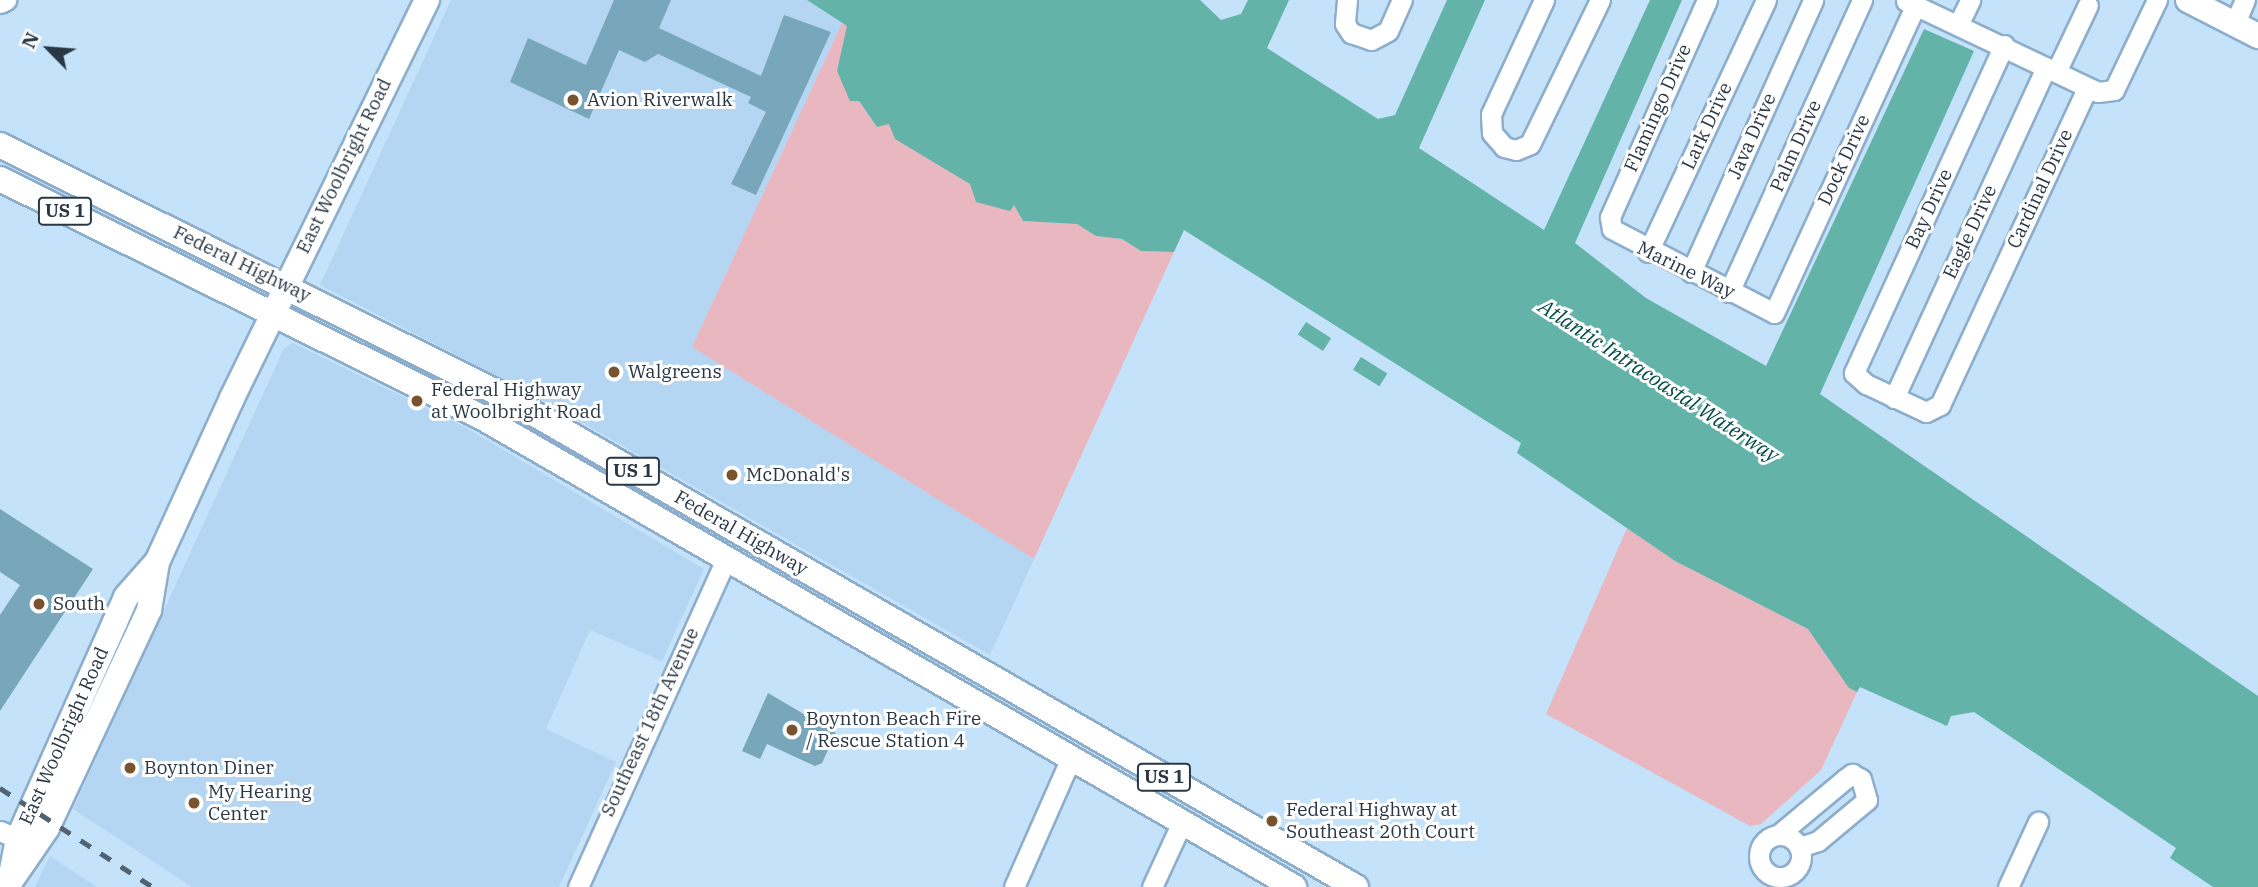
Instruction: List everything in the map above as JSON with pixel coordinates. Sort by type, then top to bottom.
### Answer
[{"type":"main road","name":"East Woolbright Road","points":[[9,885],[37,849],[149,610],[157,562],[286,285],[427,0]]},
{"type":"main road","points":[[2188,0],[2258,36]]},
{"type":"main road","name":"Federal Highway","points":[[0,145],[286,285],[498,393],[1356,887]]},
{"type":"main road","name":"Federal Highway","points":[[0,179],[483,418],[1284,881]]},
{"type":"main road","points":[[716,553],[743,534]]},
{"type":"main road","points":[[716,553],[769,549]]},
{"type":"main road","name":"East Woolbright Road","points":[[9,885],[9,835],[127,597],[157,562]]},
{"type":"main road","points":[[1284,881],[1305,859]]},
{"type":"main road","points":[[1303,887],[1321,881],[1338,887]]},
{"type":"street","points":[[0,2],[6,0]]},
{"type":"street","points":[[1347,0],[1345,24],[1360,38],[1381,37],[1392,23],[1402,0]]},
{"type":"street","points":[[1544,0],[1491,114],[1492,133],[1504,147],[1530,145],[1600,0]]},
{"type":"street","name":"Flamingo Drive","points":[[1610,217],[1707,0]]},
{"type":"street","name":"Lark Drive","points":[[1648,252],[1766,0]]},
{"type":"street","name":"Java Drive","points":[[1691,272],[1813,0]]},
{"type":"street","name":"Palm Drive","points":[[1730,292],[1862,0]]},
{"type":"street","points":[[1958,25],[1969,0]]},
{"type":"street","points":[[1910,3],[2004,45],[2087,88],[2114,90],[2157,0]]},
{"type":"street","points":[[2235,23],[2245,0]]},
{"type":"street","name":"Dock Drive","points":[[1774,313],[1910,3]]},
{"type":"street","name":"Eagle Drive","points":[[1894,398],[2051,69],[2088,5]]},
{"type":"street","name":"Bay Drive","points":[[1894,398],[1854,373],[2004,45]]},
{"type":"street","name":"Cardinal Drive","points":[[1894,398],[1926,412],[1940,405],[2087,88]]},
{"type":"street","name":"Marine Way","points":[[1610,217],[1619,236],[1774,313]]},
{"type":"street","name":"Southeast 18th Avenue","points":[[578,887],[716,553]]},
{"type":"street","points":[[1014,887],[1070,758]]},
{"type":"street","points":[[1778,835],[1799,847],[1818,841],[1867,800],[1861,779],[1852,775],[1845,779],[1760,850],[1765,880],[1788,881],[1799,866],[1799,847]]},
{"type":"street","points":[[1152,887],[1182,822]]},
{"type":"street","points":[[2008,887],[2038,822]]},
{"type":"shaded area","points":[[451,0],[807,0],[842,23],[692,347],[1034,559],[990,655],[537,397],[320,285]]},
{"type":"shaded area","points":[[842,23],[847,26],[846,83],[877,127],[889,124],[970,184],[1014,205],[1023,221],[1077,224],[1096,236],[1122,239],[1141,251],[1174,252],[1034,559],[692,347]]},
{"type":"shaded area","points":[[293,343],[465,427],[704,569],[662,661],[590,630],[546,729],[616,762],[559,887],[192,887],[73,809],[284,348]]},
{"type":"shaded area","points":[[1627,528],[1675,561],[1808,629],[1857,692],[1821,770],[1761,824],[1750,826],[1546,714]]},
{"type":"shaded area","points":[[50,856],[97,887],[35,887]]},
{"type":"water","name":"Atlantic Intracoastal Waterway","points":[[807,0],[1200,0],[1221,20],[1241,14],[1248,0],[1289,0],[1267,48],[1378,119],[1395,115],[1447,0],[1485,0],[1419,148],[1544,230],[1650,0],[1682,0],[1575,243],[1646,298],[1766,366],[1924,29],[1974,51],[1820,394],[2258,696],[2258,887],[2213,887],[2170,858],[2176,848],[1974,712],[1951,716],[1947,726],[1860,687],[1857,692],[1849,688],[1808,629],[1675,561],[1517,453],[1521,443],[1184,230],[1174,252],[1141,251],[1122,239],[1096,236],[1077,224],[1023,221],[1014,205],[1010,211],[976,202],[970,184],[895,139],[889,124],[877,127],[859,101],[850,101],[837,71],[847,26]]},
{"type":"water","points":[[1306,322],[1331,338],[1323,351],[1298,335]]},
{"type":"water","points":[[1361,357],[1387,373],[1379,386],[1353,370]]},
{"type":"building","name":"Avion Riverwalk","points":[[614,0],[671,0],[659,28],[761,76],[784,15],[831,32],[756,195],[731,184],[766,112],[748,103],[751,97],[658,54],[645,62],[619,50],[589,119],[510,82],[528,38],[586,65]]},
{"type":"building","name":"South","points":[[0,509],[93,569],[0,711],[0,615],[20,585],[0,572]]},
{"type":"building","name":"Boynton Beach Fire / Rescue Station 4","points":[[768,693],[836,733],[822,763],[815,766],[767,744],[760,759],[742,751]]},
{"type":"railway","points":[[0,788],[153,887]]},
{"type":"place","name":"Avion Riverwalk","points":[[573,100]]},
{"type":"place","name":"Walgreens","points":[[614,372]]},
{"type":"place","name":"Federal Highway at Woolbright Road","points":[[417,401]]},
{"type":"place","name":"McDonald's","points":[[732,475]]},
{"type":"place","name":"South","points":[[39,604]]},
{"type":"place","name":"Boynton Beach Fire / Rescue Station 4","points":[[792,730]]},
{"type":"place","name":"Boynton Diner","points":[[130,768]]},
{"type":"place","name":"My Hearing Center","points":[[194,803]]},
{"type":"place","name":"Federal Highway at Southeast 20th Court","points":[[1272,821]]}]
